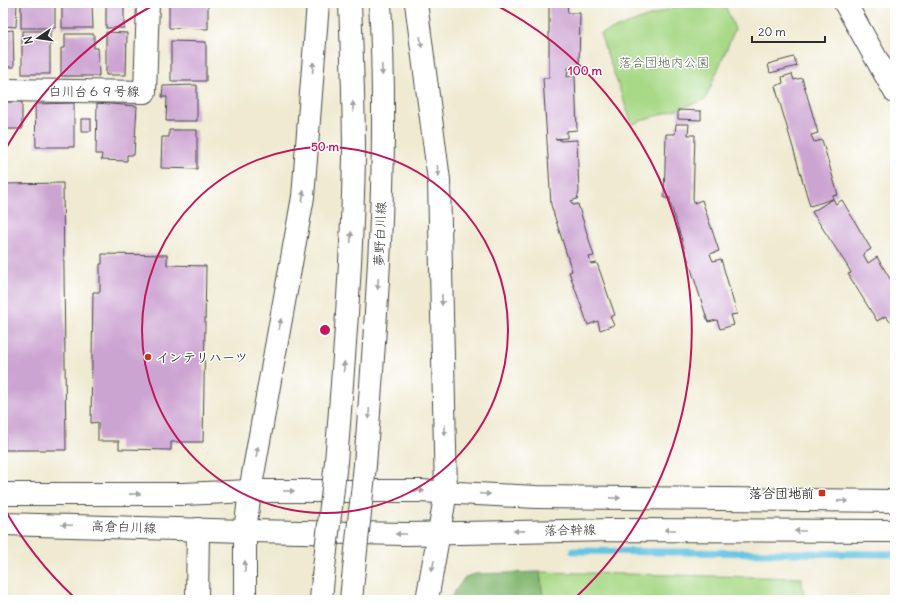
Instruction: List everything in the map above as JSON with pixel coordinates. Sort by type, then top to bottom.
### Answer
[{"type":"street","name":"白川台６９号線","points":[[3,90],[145,92],[148,3]]},
{"type":"street","points":[[246,600],[246,531],[250,490],[303,197],[318,3]]},
{"type":"street","points":[[321,600],[336,462],[345,357],[352,224],[354,156],[350,3]]},
{"type":"street","name":"夢野白川線","points":[[352,590],[365,465],[376,323],[382,218],[383,85],[380,3]]},
{"type":"street","points":[[416,3],[440,180],[446,492],[427,600]]},
{"type":"street","points":[[845,3],[895,92]]},
{"type":"street","points":[[3,494],[183,494],[250,490],[420,491],[536,497],[895,501]]},
{"type":"street","name":"高倉白川線","points":[[3,524],[246,531]]},
{"type":"street","points":[[197,600],[198,529]]},
{"type":"street","name":"落合幹線","points":[[246,531],[406,534],[440,532],[614,530],[895,531]]},
{"type":"green space","name":"落合団地内公園","points":[[686,3],[724,3],[735,29],[705,100],[632,124],[600,34]]},
{"type":"green space","points":[[540,572],[801,578],[805,600],[543,600]]},
{"type":"green space","points":[[540,572],[543,600],[450,600],[465,577],[475,574]]},
{"type":"building","points":[[3,3],[17,3],[16,27],[3,26]]},
{"type":"building","points":[[21,3],[55,3],[55,28],[21,28]]},
{"type":"building","points":[[62,3],[92,3],[93,28],[62,28]]},
{"type":"building","points":[[106,3],[124,3],[124,28],[106,28]]},
{"type":"building","points":[[169,3],[208,3],[208,29],[169,28]]},
{"type":"building","points":[[549,3],[567,3],[568,13],[580,13],[579,68],[568,68],[567,77],[575,76],[577,130],[567,131],[567,138],[555,139],[560,139],[560,141],[577,140],[579,192],[577,199],[571,201],[573,205],[578,204],[594,256],[589,257],[591,264],[597,263],[615,315],[610,317],[614,325],[600,330],[598,321],[588,325],[569,272],[572,271],[551,205],[543,78],[549,78]]},
{"type":"building","points":[[13,30],[14,67],[3,67],[3,31]]},
{"type":"building","points":[[22,31],[50,31],[50,74],[22,74]]},
{"type":"building","points":[[106,32],[127,33],[126,75],[106,75]]},
{"type":"building","points":[[65,34],[94,34],[94,48],[98,48],[99,76],[61,76],[61,48],[65,48]]},
{"type":"building","points":[[171,41],[206,42],[206,81],[171,81]]},
{"type":"building","points":[[794,57],[797,66],[770,73],[768,64]]},
{"type":"building","points":[[792,74],[794,80],[802,78],[818,133],[811,135],[814,142],[822,140],[838,195],[832,196],[833,199],[810,206],[775,86],[783,83],[782,77]]},
{"type":"building","points":[[197,85],[197,121],[166,121],[167,97],[162,97],[163,86]]},
{"type":"building","points":[[3,102],[22,102],[22,129],[3,129]]},
{"type":"building","points":[[74,103],[74,147],[36,147],[35,104]]},
{"type":"building","points":[[97,103],[137,106],[134,155],[127,155],[127,161],[101,160],[102,154],[96,154]]},
{"type":"building","points":[[678,110],[701,111],[701,120],[678,119]]},
{"type":"building","points":[[81,119],[91,119],[91,131],[81,131]]},
{"type":"building","points":[[676,124],[689,124],[688,135],[695,135],[693,199],[694,203],[702,200],[719,251],[710,254],[713,261],[721,259],[737,314],[731,315],[734,325],[720,329],[717,320],[708,322],[671,206],[670,198],[664,198],[666,134],[675,134]]},
{"type":"building","points":[[169,130],[197,130],[197,169],[161,168],[162,137],[169,137]]},
{"type":"building","points":[[63,183],[66,450],[5,450],[5,428],[3,428],[3,184]]},
{"type":"building","points":[[833,199],[836,204],[842,200],[871,249],[863,254],[868,263],[877,257],[895,287],[895,318],[890,322],[886,316],[877,321],[848,274],[851,273],[848,267],[812,212]]},
{"type":"building","name":"インテリハーツ","points":[[102,254],[167,255],[167,265],[206,266],[203,442],[171,442],[171,450],[119,449],[119,441],[98,441],[98,422],[91,423],[93,292],[100,292],[100,264],[102,264]]},
{"type":"waterway","points":[[573,551],[895,554]]},
{"type":"place","name":"インテリハーツ","points":[[148,357]]},
{"type":"place","name":"落合団地前","points":[[822,493]]}]
